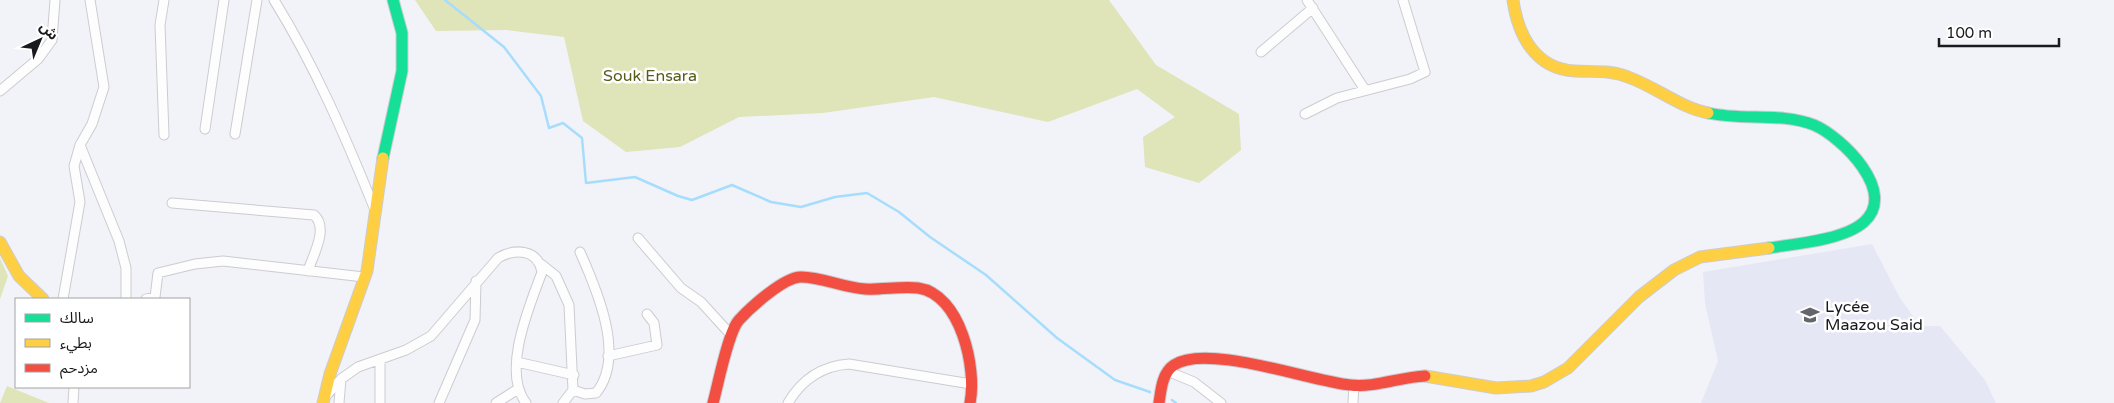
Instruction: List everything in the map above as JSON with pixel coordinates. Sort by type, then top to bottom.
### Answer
[{"type":"main road","points":[[324,400],[330,374],[364,277],[379,175],[402,71],[402,33],[393,0]]},
{"type":"main road","points":[[1159,403],[1167,371],[1173,365],[1182,361],[1211,359],[1249,363],[1332,382],[1354,385],[1432,376],[1491,388],[1518,388],[1538,385],[1555,378],[1570,368],[1609,326],[1659,280],[1684,263],[1700,258],[1812,240],[1846,232],[1862,225],[1869,218],[1873,209],[1874,196],[1870,180],[1860,163],[1829,133],[1810,122],[1794,118],[1726,116],[1705,113],[1682,106],[1621,74],[1604,71],[1564,71],[1548,64],[1533,52],[1522,38],[1516,22],[1513,0]]},
{"type":"main road","points":[[0,242],[19,276],[42,298]]},
{"type":"main road","points":[[712,403],[732,336],[744,315],[790,279],[809,278],[874,290],[919,288],[935,294],[951,311],[968,347],[970,403]]},
{"type":"street","points":[[0,91],[38,59],[52,40],[56,0]]},
{"type":"street","points":[[164,0],[160,24],[164,135]]},
{"type":"street","points":[[205,129],[224,0]]},
{"type":"street","points":[[235,134],[257,0]]},
{"type":"street","points":[[274,0],[299,40],[352,154],[375,210]]},
{"type":"street","points":[[1307,0],[1365,90]]},
{"type":"street","points":[[1305,114],[1338,98],[1410,79],[1426,72],[1403,0]]},
{"type":"street","points":[[63,298],[80,202],[74,166],[80,145],[92,124],[104,88],[88,1]]},
{"type":"street","points":[[1261,52],[1313,8]]},
{"type":"street","points":[[80,145],[119,241],[126,268],[126,298]]},
{"type":"street","points":[[172,203],[314,216],[320,220],[322,228],[308,271]]},
{"type":"street","points":[[638,238],[681,288],[700,302],[732,336]]},
{"type":"street","points":[[324,400],[341,379],[358,367],[419,344],[431,336],[476,281],[498,258],[511,251],[528,253],[556,276],[569,305],[574,375],[573,390],[564,403]]},
{"type":"street","points":[[573,390],[585,394],[596,393],[605,382],[608,356],[605,312],[580,252]]},
{"type":"street","points":[[150,298],[155,297],[158,273],[195,264],[223,261],[364,277]]},
{"type":"street","points":[[526,403],[518,389],[521,332],[542,272],[541,264]]},
{"type":"street","points":[[439,403],[475,320],[476,281]]},
{"type":"street","points":[[608,356],[657,345],[654,323],[646,314]]},
{"type":"street","points":[[380,359],[380,403]]},
{"type":"street","points":[[518,362],[574,375]]},
{"type":"street","points":[[788,403],[797,387],[824,368],[837,365],[849,364],[970,384]]},
{"type":"street","points":[[1167,371],[1194,382],[1221,403]]},
{"type":"street","points":[[339,403],[341,379]]},
{"type":"street","points":[[1353,403],[1354,385]]},
{"type":"street","points":[[73,403],[74,388]]},
{"type":"street","points":[[496,403],[518,389]]},
{"type":"shaded area","name":"Lycée Maazou Said","points":[[1872,244],[1900,298],[1920,326],[1940,326],[1985,380],[1996,403],[1701,403],[1718,361],[1705,304],[1703,272]]},
{"type":"green space","name":"Souk Ensara","points":[[415,0],[1109,0],[1156,65],[1239,114],[1241,150],[1199,183],[1145,167],[1143,137],[1175,117],[1137,89],[1048,122],[934,97],[823,113],[739,117],[680,147],[626,152],[583,121],[564,37],[506,30],[436,31]]},
{"type":"green space","points":[[0,258],[8,276],[0,299]]},
{"type":"green space","points":[[7,386],[49,403],[0,403]]},
{"type":"waterway","points":[[445,0],[504,47],[541,96],[549,128],[563,123],[582,138],[586,183],[635,177],[678,196],[692,200],[732,185],[771,202],[801,207],[835,197],[867,193],[899,212],[930,237],[986,275],[1057,338],[1115,380],[1150,392]]},
{"type":"waterway","points":[[1172,400],[1176,403]]},
{"type":"traffic: fast","points":[[383,158],[402,71],[402,33],[393,0]]},
{"type":"traffic: fast","points":[[1708,113],[1788,119],[1814,125],[1826,131],[1851,153],[1871,181],[1874,196],[1873,210],[1864,222],[1855,228],[1832,237],[1769,248]]},
{"type":"traffic: slow","points":[[1513,0],[1515,13],[1524,37],[1539,57],[1549,64],[1561,69],[1622,75],[1638,81],[1677,102],[1708,113]]},
{"type":"traffic: slow","points":[[323,403],[330,374],[367,271],[383,158]]},
{"type":"traffic: slow","points":[[0,242],[19,276],[42,298]]},
{"type":"traffic: slow","points":[[1425,376],[1496,388],[1531,386],[1544,382],[1568,368],[1639,297],[1674,270],[1700,257],[1769,248]]},
{"type":"traffic: jam","points":[[713,403],[727,347],[739,320],[777,287],[794,278],[801,277],[809,277],[857,288],[918,288],[933,293],[945,304],[955,318],[963,335],[971,372],[972,389],[970,403]]},
{"type":"traffic: jam","points":[[1159,403],[1167,372],[1174,365],[1189,359],[1210,358],[1234,361],[1359,386],[1425,376]]},
{"type":"place","name":"Lycée Maazou Said","points":[[1810,315]]}]
